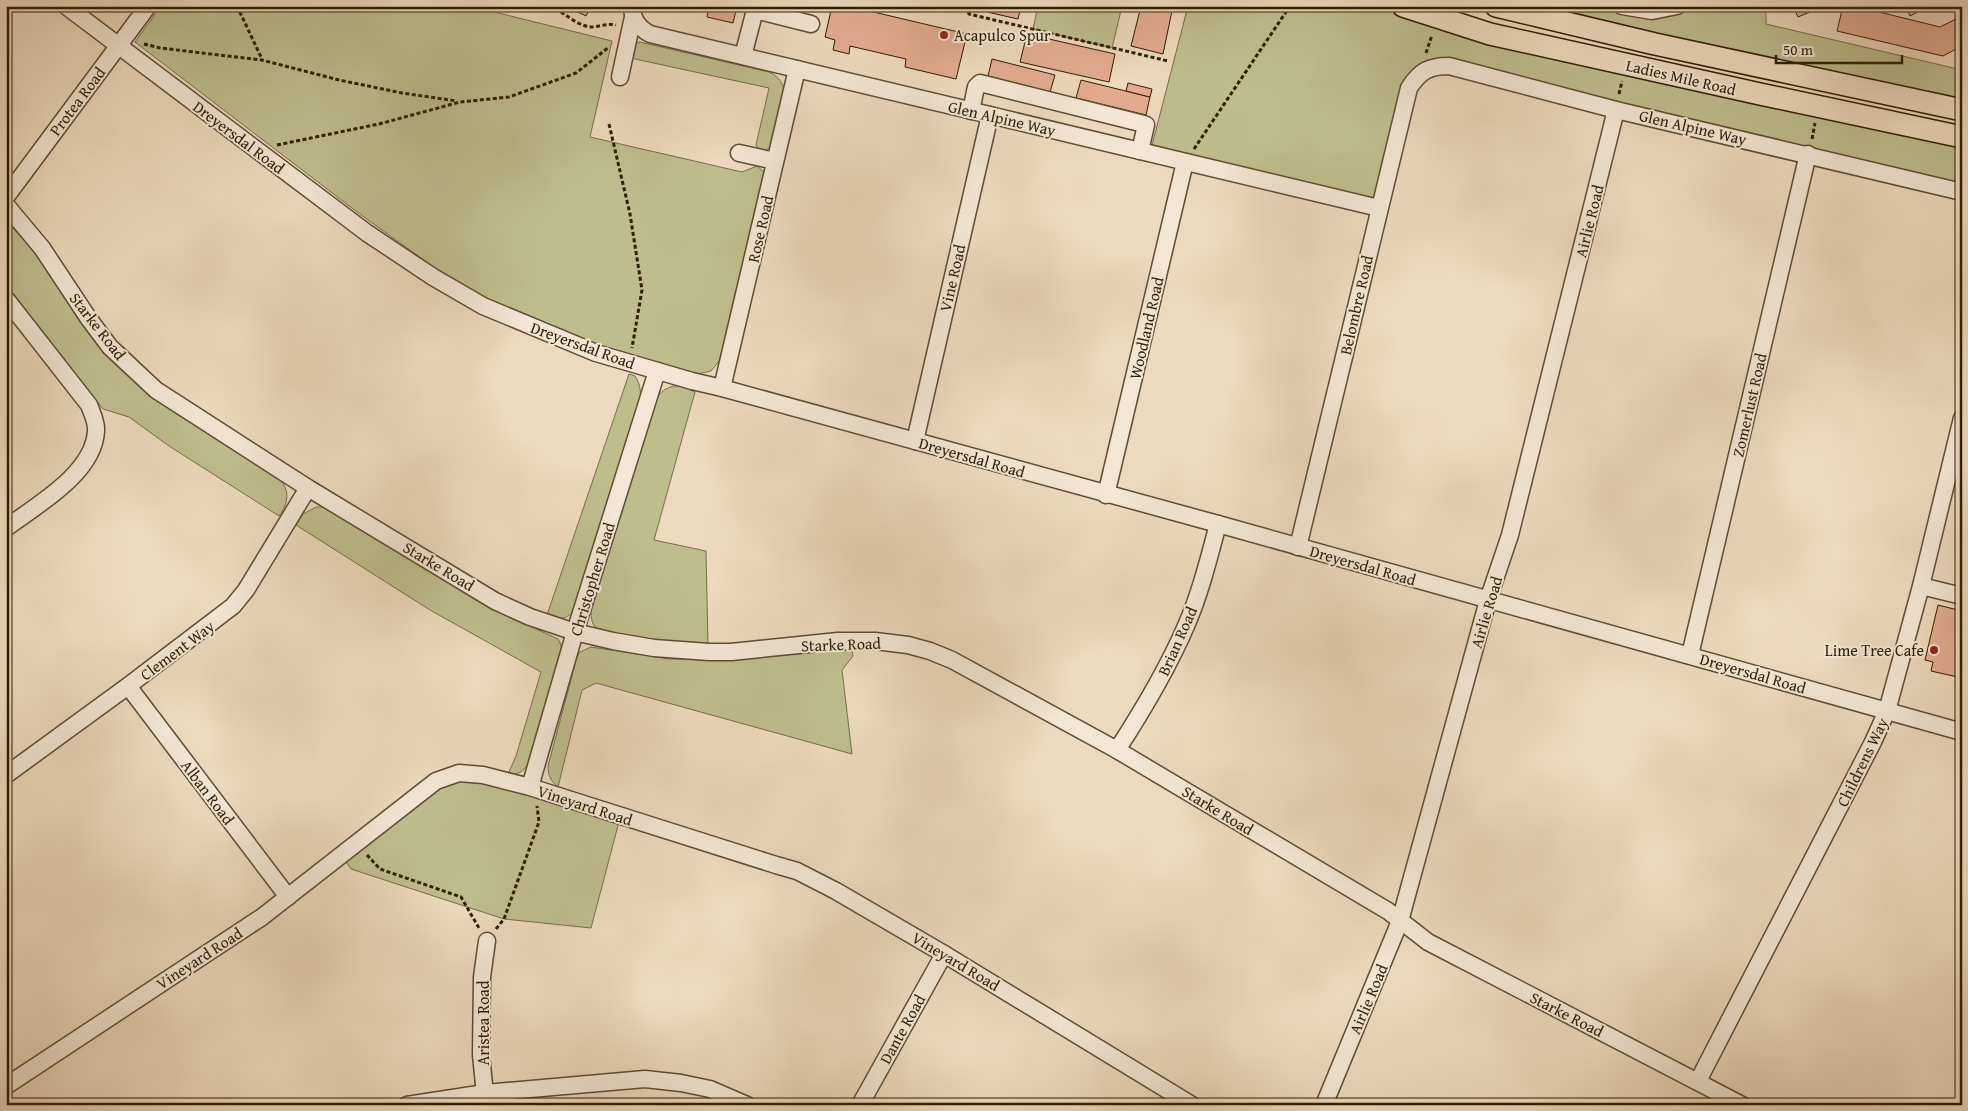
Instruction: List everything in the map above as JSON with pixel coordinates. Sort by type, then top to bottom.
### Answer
[{"type":"main road","name":"Ladies Mile Road","points":[[1403,6],[1490,34],[1962,137]]},
{"type":"main road","name":"Ladies Mile Road","points":[[1496,6],[1655,44],[1962,110]]},
{"type":"street","name":"Dreyersdal Road","points":[[66,6],[367,234],[475,302],[561,339],[657,371],[1298,546],[1962,732]]},
{"type":"street","name":"Protea Road","points":[[6,197],[148,6]]},
{"type":"street","points":[[1622,6],[1652,11],[1677,6]]},
{"type":"street","points":[[743,56],[755,10],[811,24]]},
{"type":"street","name":"Glen Alpine Way","points":[[632,17],[642,30],[650,34],[1379,208]]},
{"type":"street","points":[[620,77],[632,17]]},
{"type":"street","name":"Glen Alpine Way","points":[[1425,70],[1435,66],[1449,66],[1616,110],[1962,192]]},
{"type":"street","name":"Rose Road","points":[[722,388],[797,69]]},
{"type":"street","name":"Belombre Road","points":[[1298,546],[1408,88],[1416,77],[1425,70]]},
{"type":"street","points":[[971,110],[976,87],[980,83],[1146,124],[1140,151]]},
{"type":"street","name":"Airlie Road","points":[[1324,1105],[1400,921],[1488,600],[1512,526],[1616,110]]},
{"type":"street","name":"Vine Road","points":[[915,441],[990,115]]},
{"type":"street","points":[[739,153],[776,161]]},
{"type":"street","name":"Zomerlust Road","points":[[1690,655],[1808,154]]},
{"type":"street","name":"Woodland Road","points":[[1106,495],[1185,162]]},
{"type":"street","name":"Starke Road","points":[[6,206],[42,248],[88,319],[127,364],[156,390],[308,488],[495,601],[530,617],[575,632],[654,648],[731,652],[838,641],[875,641],[930,650],[952,660],[1117,750],[1380,906],[1428,942],[1742,1105]]},
{"type":"street","points":[[6,299],[89,405],[94,417],[96,431],[91,448],[82,466],[72,479],[6,528]]},
{"type":"street","name":"Christopher Road","points":[[530,787],[575,632],[657,371]]},
{"type":"street","name":"Childrens Way","points":[[1698,1082],[1869,750],[1887,711],[1922,586],[1962,418]]},
{"type":"street","name":"Clement Way","points":[[6,775],[233,606],[246,590],[308,488]]},
{"type":"street","name":"Brian Road","points":[[1117,750],[1152,695],[1187,625],[1218,524]]},
{"type":"street","points":[[1922,586],[1962,596]]},
{"type":"street","name":"Alban Road","points":[[128,686],[288,897]]},
{"type":"street","name":"Vineyard Road","points":[[6,1086],[262,917],[424,790],[443,778],[459,774],[474,774],[530,787],[797,871],[836,891],[944,954],[1192,1105]]},
{"type":"street","name":"Aristea Road","points":[[486,1099],[481,1055],[481,1024],[482,977],[487,941]]},
{"type":"street","name":"Dante Road","points":[[860,1105],[944,954]]},
{"type":"street","points":[[407,1105],[486,1099],[657,1080],[710,1089],[747,1105]]},
{"type":"path","points":[[237,6],[262,60]]},
{"type":"path","points":[[966,6],[970,14],[1168,61]]},
{"type":"path","points":[[1185,162],[1290,6]]},
{"type":"path","points":[[562,12],[576,22],[591,27],[610,24],[632,17]]},
{"type":"path","points":[[258,151],[287,142],[379,124],[460,102],[510,97],[576,73],[632,17]]},
{"type":"path","points":[[119,45],[135,42],[160,48],[262,60],[339,80],[402,93],[460,102]]},
{"type":"path","points":[[609,124],[630,214],[642,290],[630,363]]},
{"type":"path","points":[[356,842],[380,869],[461,897],[487,941],[504,919],[539,822],[537,803],[530,787]]},
{"type":"green space","points":[[161,6],[470,6],[612,41],[590,137],[742,172],[757,166],[764,172],[720,360],[711,371],[698,374],[562,335],[490,301],[439,271],[357,212],[135,42]]},
{"type":"green space","points":[[1038,6],[1122,6],[1112,48],[1033,29]]},
{"type":"green space","points":[[1188,6],[1403,6],[1962,137],[1962,192],[1449,66],[1416,77],[1379,208],[1150,153]]},
{"type":"green space","points":[[1496,6],[1766,6],[1766,24],[1962,70],[1962,110]]},
{"type":"green space","points":[[640,42],[769,72],[776,77],[782,83],[784,89],[770,147],[765,151],[759,150],[756,145],[769,88],[635,59],[630,54],[634,43]]},
{"type":"green space","points":[[6,221],[26,242],[78,319],[118,367],[140,387],[279,478],[285,487],[287,497],[285,506],[279,516],[169,446],[129,417],[103,409],[6,284]]},
{"type":"green space","points":[[629,374],[635,376],[638,382],[640,399],[575,609],[569,616],[562,618],[547,615]]},
{"type":"green space","points":[[673,386],[681,386],[695,392],[654,540],[706,551],[708,645],[655,641],[602,632],[596,628],[591,619],[591,612],[655,401],[662,392]]},
{"type":"green space","points":[[316,507],[332,510],[492,609],[558,639],[561,651],[527,766],[523,770],[516,774],[508,774],[516,756],[541,672],[430,610],[296,525],[303,514]]},
{"type":"green space","points":[[591,647],[669,659],[731,660],[852,649],[853,656],[842,670],[852,754],[596,683],[582,690],[558,787],[550,778],[548,766],[577,657],[580,652]]},
{"type":"green space","points":[[455,775],[620,818],[591,928],[504,919],[351,869],[341,855]]},
{"type":"building","points":[[565,6],[591,6],[586,16]]},
{"type":"building","points":[[709,6],[737,6],[733,23],[707,17]]},
{"type":"building","points":[[832,6],[848,6],[967,34],[956,79],[905,67],[906,59],[850,46],[849,54],[833,50],[835,40],[825,37]]},
{"type":"building","points":[[988,6],[1021,6],[1018,19],[987,12]]},
{"type":"building","points":[[1141,6],[1173,6],[1163,54],[1131,46]]},
{"type":"building","points":[[1793,6],[1824,6],[1798,17]]},
{"type":"building","points":[[1843,6],[1872,6],[1876,7],[1875,11],[1940,27],[1962,16],[1962,57],[1958,48],[1943,56],[1837,31]]},
{"type":"building","points":[[1898,6],[1929,6],[1910,16],[1906,7],[1900,11]]},
{"type":"building","points":[[1027,34],[1115,54],[1109,82],[1020,62]]},
{"type":"building","points":[[992,59],[1055,75],[1050,92],[988,76]]},
{"type":"building","points":[[1081,80],[1150,97],[1146,115],[1076,98]]},
{"type":"building","points":[[1128,83],[1152,89],[1150,97],[1126,91]]},
{"type":"building","points":[[1938,605],[1962,611],[1962,678],[1931,671],[1933,662],[1925,660]]},
{"type":"place","name":"Acapulco Spur","points":[[944,35]]},
{"type":"place","name":"Lime Tree Cafe","points":[[1934,650]]}]
